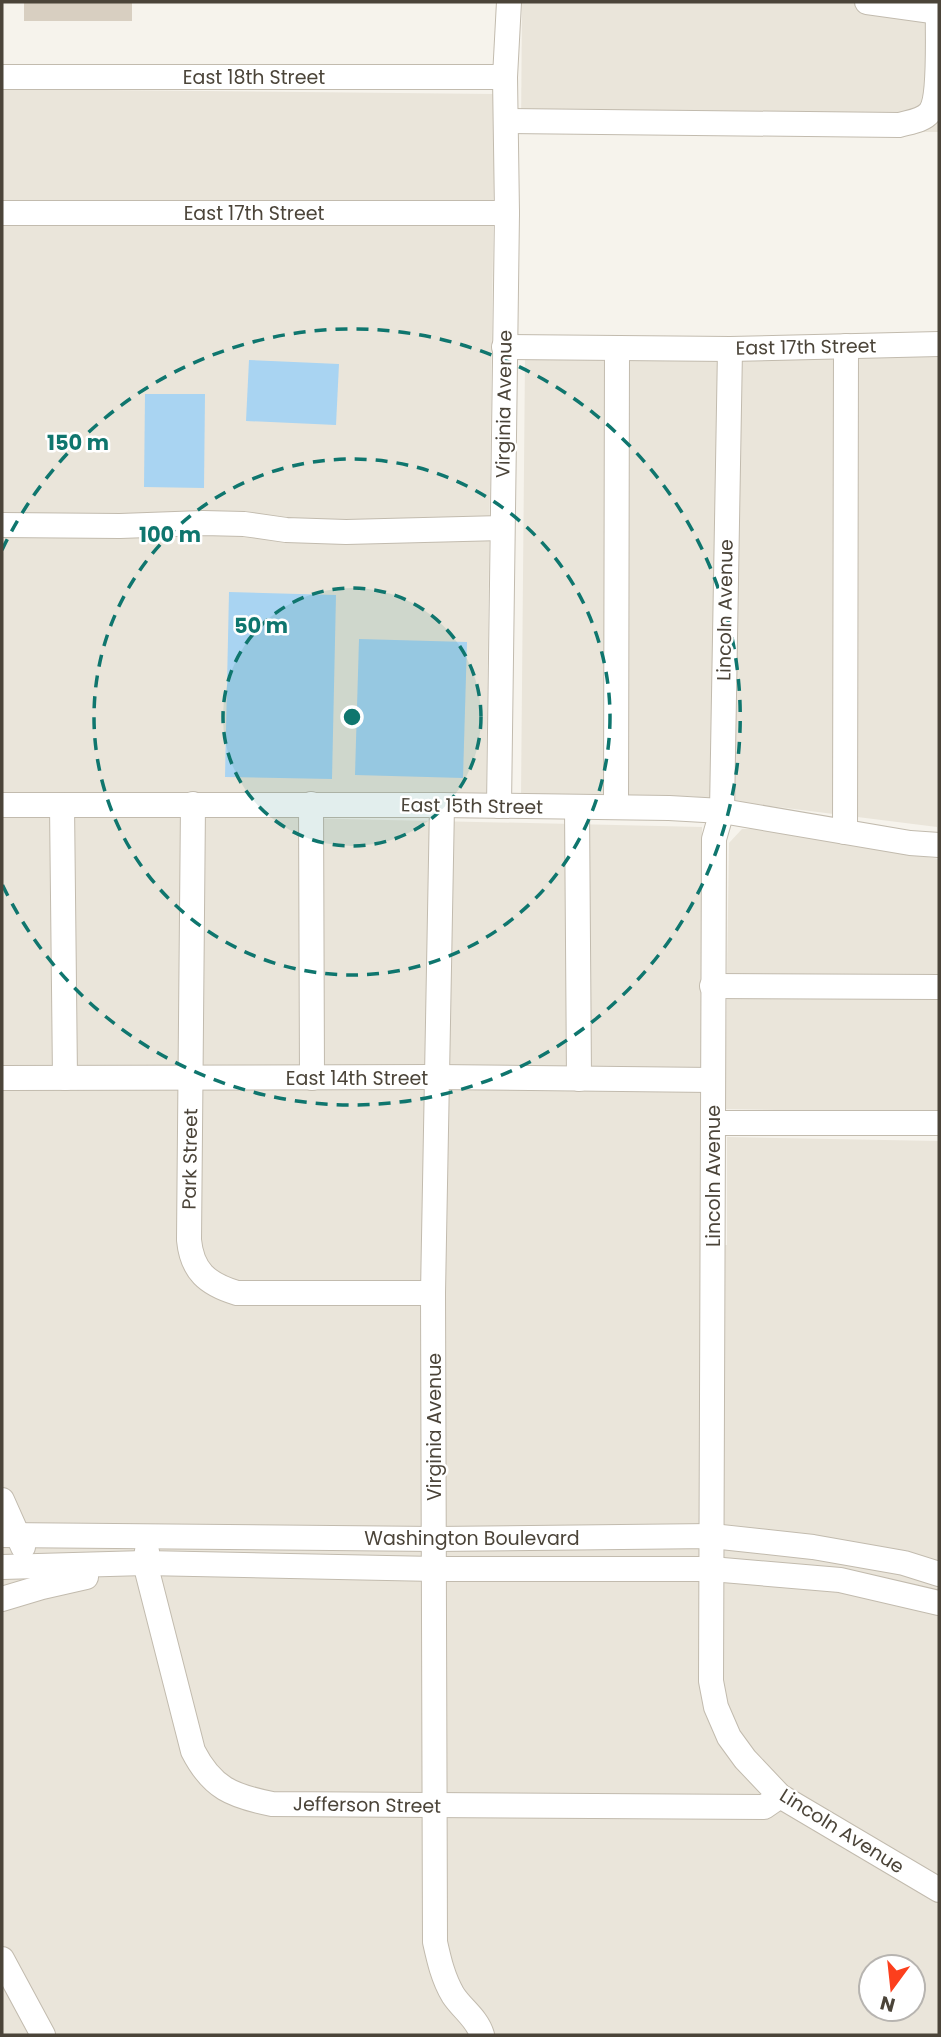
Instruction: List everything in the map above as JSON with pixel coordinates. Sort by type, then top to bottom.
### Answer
[{"type":"street","name":"Virginia Avenue","points":[[499,806],[507,213],[505,77],[509,2]]},
{"type":"street","points":[[506,121],[899,125],[917,121],[929,113],[936,99],[939,12],[867,2]]},
{"type":"street","name":"East 18th Street","points":[[2,78],[505,77]]},
{"type":"street","name":"East 17th Street","points":[[2,213],[507,213]]},
{"type":"street","name":"East 17th Street","points":[[504,347],[730,349],[939,344]]},
{"type":"street","points":[[845,832],[846,346]]},
{"type":"street","points":[[616,807],[617,348]]},
{"type":"street","name":"Lincoln Avenue","points":[[730,349],[722,811],[714,839],[711,1681],[716,1707],[729,1737],[745,1759],[780,1796],[939,1890]]},
{"type":"street","points":[[2,525],[120,526],[203,523],[346,532],[502,528]]},
{"type":"street","name":"Park Street","points":[[193,804],[189,1240],[195,1266],[224,1289],[237,1293],[433,1293]]},
{"type":"street","points":[[312,804],[312,1078]]},
{"type":"street","name":"East 15th Street","points":[[2,805],[442,805],[722,811],[939,845]]},
{"type":"street","points":[[62,805],[65,1078]]},
{"type":"street","name":"Virginia Avenue","points":[[442,805],[433,1293],[435,1942],[442,1972],[454,1996],[479,2025],[482,2035]]},
{"type":"street","points":[[577,807],[579,1079]]},
{"type":"street","points":[[712,986],[939,987]]},
{"type":"street","name":"East 14th Street","points":[[2,1078],[436,1077],[712,1080]]},
{"type":"street","points":[[713,1123],[939,1123]]},
{"type":"street","points":[[2,1500],[9,1535],[37,1577],[2,1599]]},
{"type":"street","name":"Washington Boulevard","points":[[9,1535],[435,1539],[712,1536],[813,1547],[904,1563],[939,1574]]},
{"type":"street","name":"Jefferson Street","points":[[149,1536],[145,1563],[193,1751],[204,1771],[220,1786],[247,1799],[272,1804],[764,1807],[780,1796]]},
{"type":"street","name":"Washington Boulevard","points":[[2,1567],[37,1577],[145,1563],[435,1569],[711,1569],[840,1580],[939,1604]]},
{"type":"street","points":[[2,1959],[43,2035]]},
{"type":"shaded area","points":[[522,2],[939,2],[939,132],[521,132]]},
{"type":"shaded area","points":[[2,89],[495,94],[486,794],[2,792]]},
{"type":"shaded area","points":[[939,357],[937,827],[690,796],[521,796],[525,358]]},
{"type":"shaded area","points":[[2,816],[215,816],[702,827],[700,1244],[727,1245],[727,1137],[939,1141],[939,2035],[2,2035]]},
{"type":"shaded area","points":[[742,829],[760,829],[939,859],[939,1113],[725,1109],[729,843]]},
{"type":"water","points":[[249,360],[339,364],[336,425],[246,421]]},
{"type":"water","points":[[145,394],[205,394],[204,488],[144,487]]},
{"type":"water","points":[[229,592],[336,595],[332,779],[225,777]]},
{"type":"water","points":[[359,639],[467,642],[463,778],[355,775]]},
{"type":"building","points":[[24,2],[132,2],[132,21],[24,21]]}]
